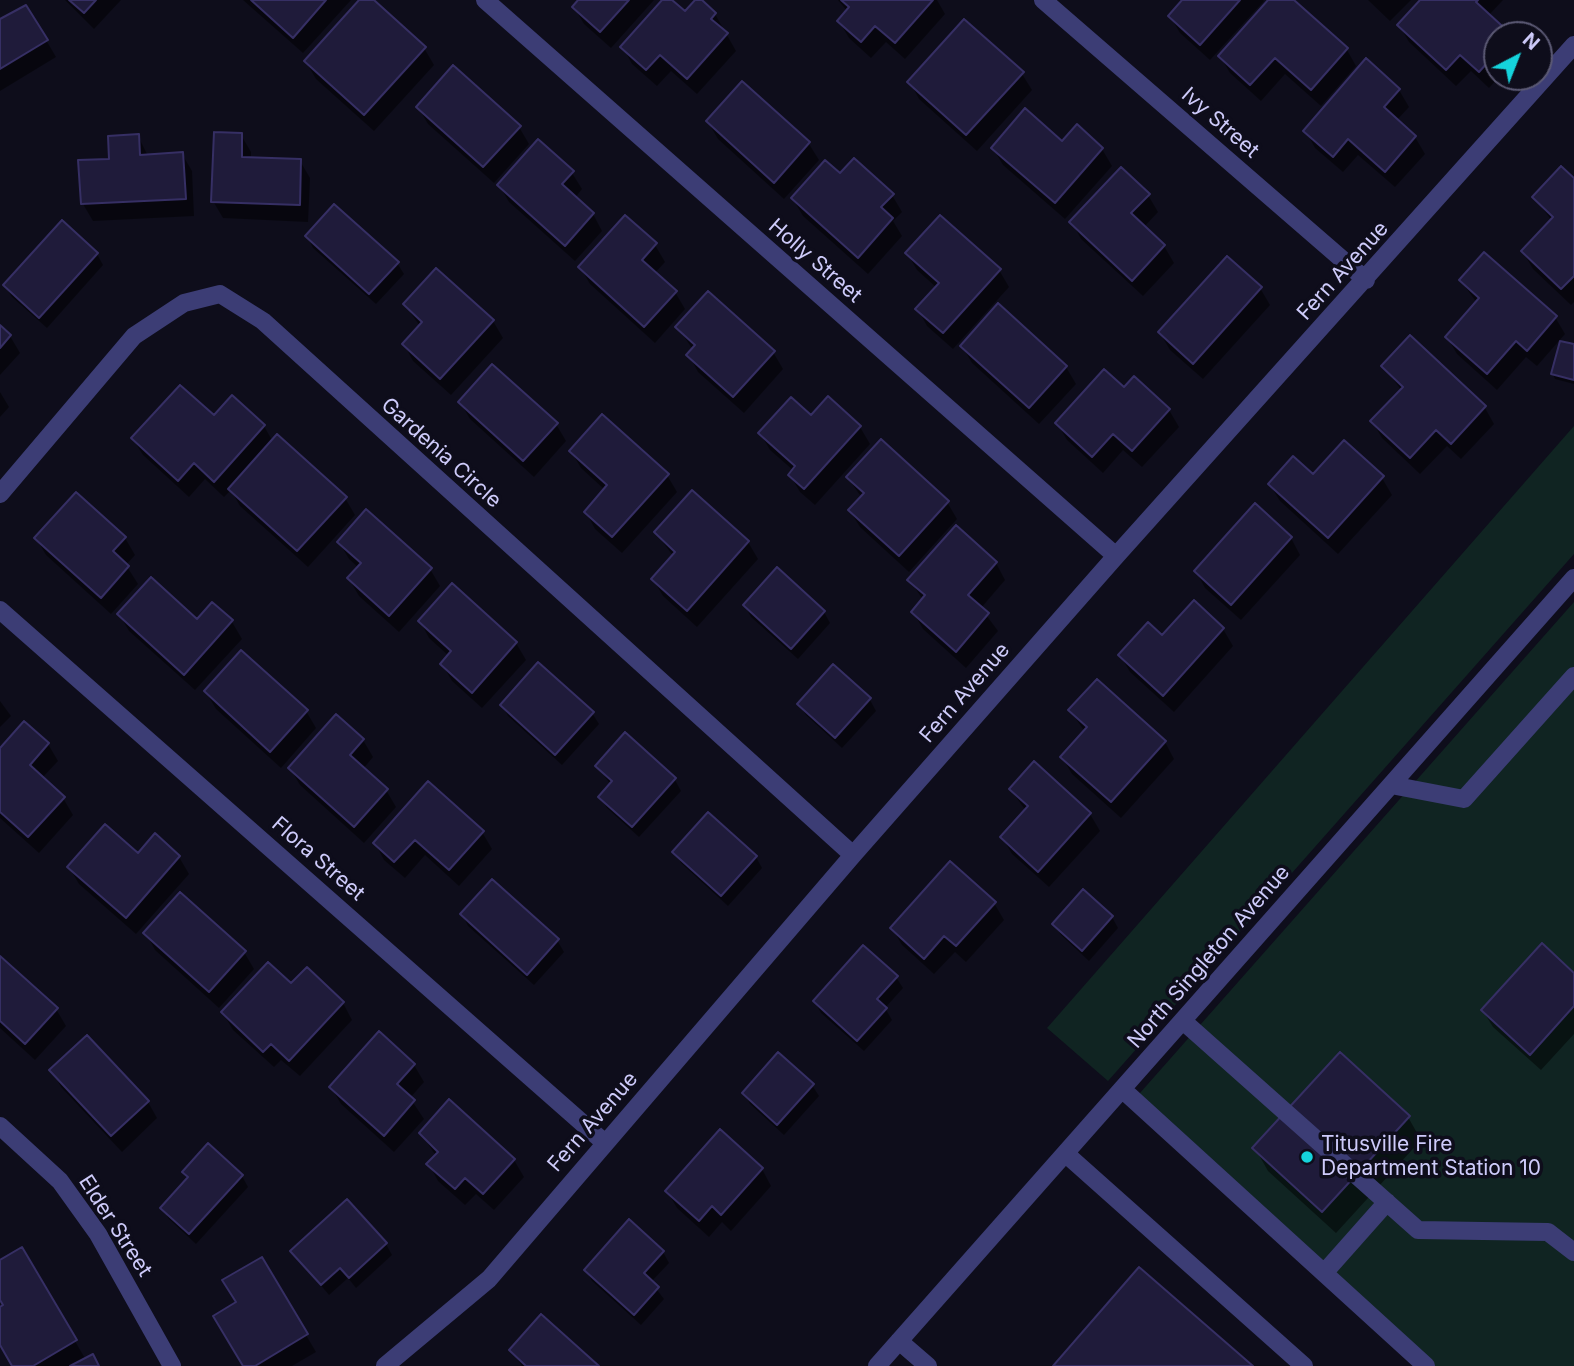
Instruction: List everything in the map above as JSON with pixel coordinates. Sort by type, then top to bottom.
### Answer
[{"type":"street","name":"Holly Street","points":[[485,0],[1116,556]]},
{"type":"street","name":"Ivy Street","points":[[1043,0],[1366,280]]},
{"type":"street","name":"Fern Avenue","points":[[386,1366],[489,1279],[853,855],[1116,556],[1574,45]]},
{"type":"street","name":"Gardenia Circle","points":[[0,494],[134,336],[184,303],[220,294],[263,321],[853,855]]},
{"type":"street","name":"North Singleton Avenue","points":[[877,1366],[1574,578]]},
{"type":"street","name":"Flora Street","points":[[0,610],[605,1143]]},
{"type":"street","points":[[1391,785],[1464,799],[1574,676]]},
{"type":"street","points":[[1183,1021],[1418,1230],[1548,1232],[1574,1252]]},
{"type":"street","points":[[1122,1089],[1426,1366]]},
{"type":"street","name":"Elder Street","points":[[0,1126],[60,1181],[98,1234],[172,1366]]},
{"type":"street","points":[[1066,1154],[1304,1366]]},
{"type":"street","points":[[1324,1273],[1387,1202]]},
{"type":"street","points":[[899,1341],[928,1366]]},
{"type":"green space","points":[[1574,426],[1574,554],[1108,1081],[1047,1028]]},
{"type":"green space","points":[[1574,602],[1574,1366],[1435,1366],[1132,1102]]},
{"type":"building","points":[[69,0],[96,0],[84,13]]},
{"type":"building","points":[[251,0],[326,0],[293,38]]},
{"type":"building","points":[[359,0],[374,0],[426,47],[364,115],[304,61]]},
{"type":"building","points":[[578,0],[629,0],[600,32],[572,7]]},
{"type":"building","points":[[662,0],[672,0],[685,11],[695,0],[702,0],[716,13],[711,19],[728,33],[687,79],[660,55],[646,70],[620,47]]},
{"type":"building","points":[[841,0],[933,0],[895,43],[875,26],[861,42],[837,21],[849,7]]},
{"type":"building","points":[[1182,0],[1240,0],[1200,45],[1168,16]]},
{"type":"building","points":[[1268,0],[1294,0],[1348,48],[1311,90],[1275,58],[1250,85],[1218,56]]},
{"type":"building","points":[[1420,0],[1478,0],[1476,2],[1497,21],[1483,21],[1483,68],[1479,72],[1460,55],[1446,70],[1397,25]]},
{"type":"building","points":[[26,5],[48,40],[0,69],[0,19]]},
{"type":"building","points":[[964,19],[1024,72],[966,135],[907,82]]},
{"type":"building","points":[[1366,58],[1400,89],[1384,107],[1416,136],[1385,172],[1348,139],[1333,157],[1303,131]]},
{"type":"building","points":[[453,65],[521,126],[483,167],[416,107]]},
{"type":"building","points":[[742,81],[810,142],[774,183],[706,121]]},
{"type":"building","points":[[1025,108],[1062,141],[1077,124],[1103,148],[1055,203],[991,148]]},
{"type":"building","points":[[214,132],[242,133],[242,157],[301,159],[300,205],[211,202]]},
{"type":"building","points":[[139,134],[140,155],[183,152],[186,199],[81,204],[78,160],[109,159],[108,136]]},
{"type":"building","points":[[538,139],[574,171],[562,184],[594,213],[565,246],[497,185]]},
{"type":"building","points":[[854,158],[894,194],[881,207],[893,218],[858,258],[791,198],[825,160],[840,173]]},
{"type":"building","points":[[1561,166],[1574,178],[1574,276],[1561,289],[1521,251],[1553,217],[1532,197]]},
{"type":"building","points":[[1121,167],[1150,194],[1131,213],[1165,245],[1132,281],[1069,222]]},
{"type":"building","points":[[334,204],[399,262],[369,294],[305,236]]},
{"type":"building","points":[[625,215],[657,243],[642,260],[677,291],[644,327],[578,267]]},
{"type":"building","points":[[940,215],[1001,269],[943,333],[915,309],[939,283],[905,253]]},
{"type":"building","points":[[62,220],[98,253],[39,318],[3,285]]},
{"type":"building","points":[[1484,252],[1557,316],[1527,351],[1516,341],[1487,374],[1445,337],[1479,298],[1459,280]]},
{"type":"building","points":[[1227,256],[1262,287],[1193,364],[1158,332]]},
{"type":"building","points":[[436,268],[494,320],[440,379],[402,344],[422,322],[403,304]]},
{"type":"building","points":[[708,291],[775,351],[733,397],[686,355],[695,345],[675,327]]},
{"type":"building","points":[[998,303],[1067,366],[1029,408],[960,346]]},
{"type":"building","points":[[0,325],[11,335],[0,348]]},
{"type":"building","points":[[1410,335],[1486,406],[1451,444],[1436,430],[1410,458],[1370,421],[1403,387],[1381,366]]},
{"type":"building","points":[[1560,341],[1574,344],[1574,380],[1551,374]]},
{"type":"building","points":[[492,364],[558,423],[523,461],[458,402]]},
{"type":"building","points":[[1104,369],[1124,387],[1134,376],[1170,409],[1132,451],[1113,434],[1092,457],[1055,423]]},
{"type":"building","points":[[180,385],[214,415],[232,395],[265,425],[214,482],[194,463],[178,481],[131,438]]},
{"type":"building","points":[[828,396],[861,426],[804,489],[788,475],[795,466],[758,433],[791,397],[811,415]]},
{"type":"building","points":[[602,414],[669,474],[612,537],[584,512],[607,485],[569,451]]},
{"type":"building","points":[[277,434],[347,497],[297,551],[228,489]]},
{"type":"building","points":[[881,439],[949,501],[899,556],[848,510],[864,493],[846,477]]},
{"type":"building","points":[[1344,440],[1384,476],[1328,538],[1268,484],[1293,456],[1313,474]]},
{"type":"building","points":[[692,490],[749,541],[687,611],[651,579],[675,552],[654,532]]},
{"type":"building","points":[[76,492],[126,537],[113,551],[129,566],[101,598],[34,538]]},
{"type":"building","points":[[1255,503],[1292,537],[1231,605],[1194,571]]},
{"type":"building","points":[[366,509],[432,568],[389,616],[347,578],[361,563],[337,542]]},
{"type":"building","points":[[956,525],[997,562],[968,595],[989,613],[956,652],[911,612],[925,595],[907,580]]},
{"type":"building","points":[[777,567],[825,611],[791,649],[743,605]]},
{"type":"building","points":[[151,577],[197,619],[212,602],[233,620],[184,675],[117,614]]},
{"type":"building","points":[[452,583],[517,642],[472,693],[440,664],[451,651],[418,621]]},
{"type":"building","points":[[1194,600],[1224,628],[1163,696],[1118,655],[1148,622],[1162,635]]},
{"type":"building","points":[[241,650],[308,710],[270,752],[204,691]]},
{"type":"building","points":[[538,662],[594,712],[555,755],[500,705]]},
{"type":"building","points":[[833,664],[871,698],[835,738],[797,704]]},
{"type":"building","points":[[1097,679],[1166,741],[1111,802],[1060,757],[1087,727],[1068,710]]},
{"type":"building","points":[[336,714],[364,739],[350,755],[388,789],[354,827],[288,768]]},
{"type":"building","points":[[24,721],[49,743],[30,765],[65,797],[28,837],[0,812],[0,748]]},
{"type":"building","points":[[625,732],[676,778],[632,827],[598,797],[612,781],[595,766]]},
{"type":"building","points":[[1034,761],[1091,813],[1038,872],[1000,837],[1028,806],[1009,789]]},
{"type":"building","points":[[428,781],[484,831],[449,870],[415,840],[394,862],[373,843]]},
{"type":"building","points":[[708,812],[757,856],[721,896],[672,852]]},
{"type":"building","points":[[105,824],[138,853],[155,833],[180,856],[126,918],[67,867]]},
{"type":"building","points":[[950,861],[996,902],[956,946],[944,936],[924,959],[890,928]]},
{"type":"building","points":[[492,879],[559,939],[527,975],[460,914]]},
{"type":"building","points":[[1083,889],[1113,916],[1082,951],[1052,924]]},
{"type":"building","points":[[180,892],[246,951],[209,992],[143,933]]},
{"type":"building","points":[[1542,943],[1574,973],[1574,1006],[1530,1055],[1481,1010]]},
{"type":"building","points":[[863,945],[898,976],[877,999],[887,1008],[857,1041],[813,1001]]},
{"type":"building","points":[[0,956],[58,1008],[25,1044],[0,1021]]},
{"type":"building","points":[[268,962],[291,983],[307,967],[344,1002],[289,1061],[271,1044],[263,1052],[221,1012]]},
{"type":"building","points":[[379,1031],[415,1064],[397,1084],[415,1100],[384,1136],[329,1087]]},
{"type":"building","points":[[87,1035],[149,1101],[111,1136],[49,1070]]},
{"type":"building","points":[[778,1052],[814,1084],[777,1125],[742,1093]]},
{"type":"building","points":[[1340,1052],[1410,1116],[1322,1212],[1252,1148]]},
{"type":"building","points":[[449,1099],[515,1159],[483,1194],[465,1178],[455,1189],[426,1164],[438,1152],[419,1133]]},
{"type":"building","points":[[720,1129],[763,1168],[721,1215],[712,1206],[699,1221],[665,1191]]},
{"type":"building","points":[[208,1143],[243,1175],[189,1234],[160,1208],[188,1177],[182,1172]]},
{"type":"building","points":[[347,1199],[387,1243],[349,1278],[340,1268],[321,1285],[290,1251]]},
{"type":"building","points":[[629,1219],[664,1251],[644,1273],[659,1287],[634,1315],[584,1270]]},
{"type":"building","points":[[22,1247],[77,1340],[33,1366],[12,1366],[0,1345],[0,1307],[3,1305],[0,1300],[0,1260]]},
{"type":"building","points":[[262,1257],[308,1334],[255,1366],[243,1366],[213,1316],[236,1302],[222,1280]]},
{"type":"building","points":[[1139,1267],[1253,1366],[1053,1366]]},
{"type":"building","points":[[541,1314],[599,1366],[526,1366],[509,1350]]},
{"type":"building","points":[[93,1354],[99,1366],[70,1366]]},
{"type":"place","name":"Titusville Fire Department Station 10","points":[[1307,1157]]}]
